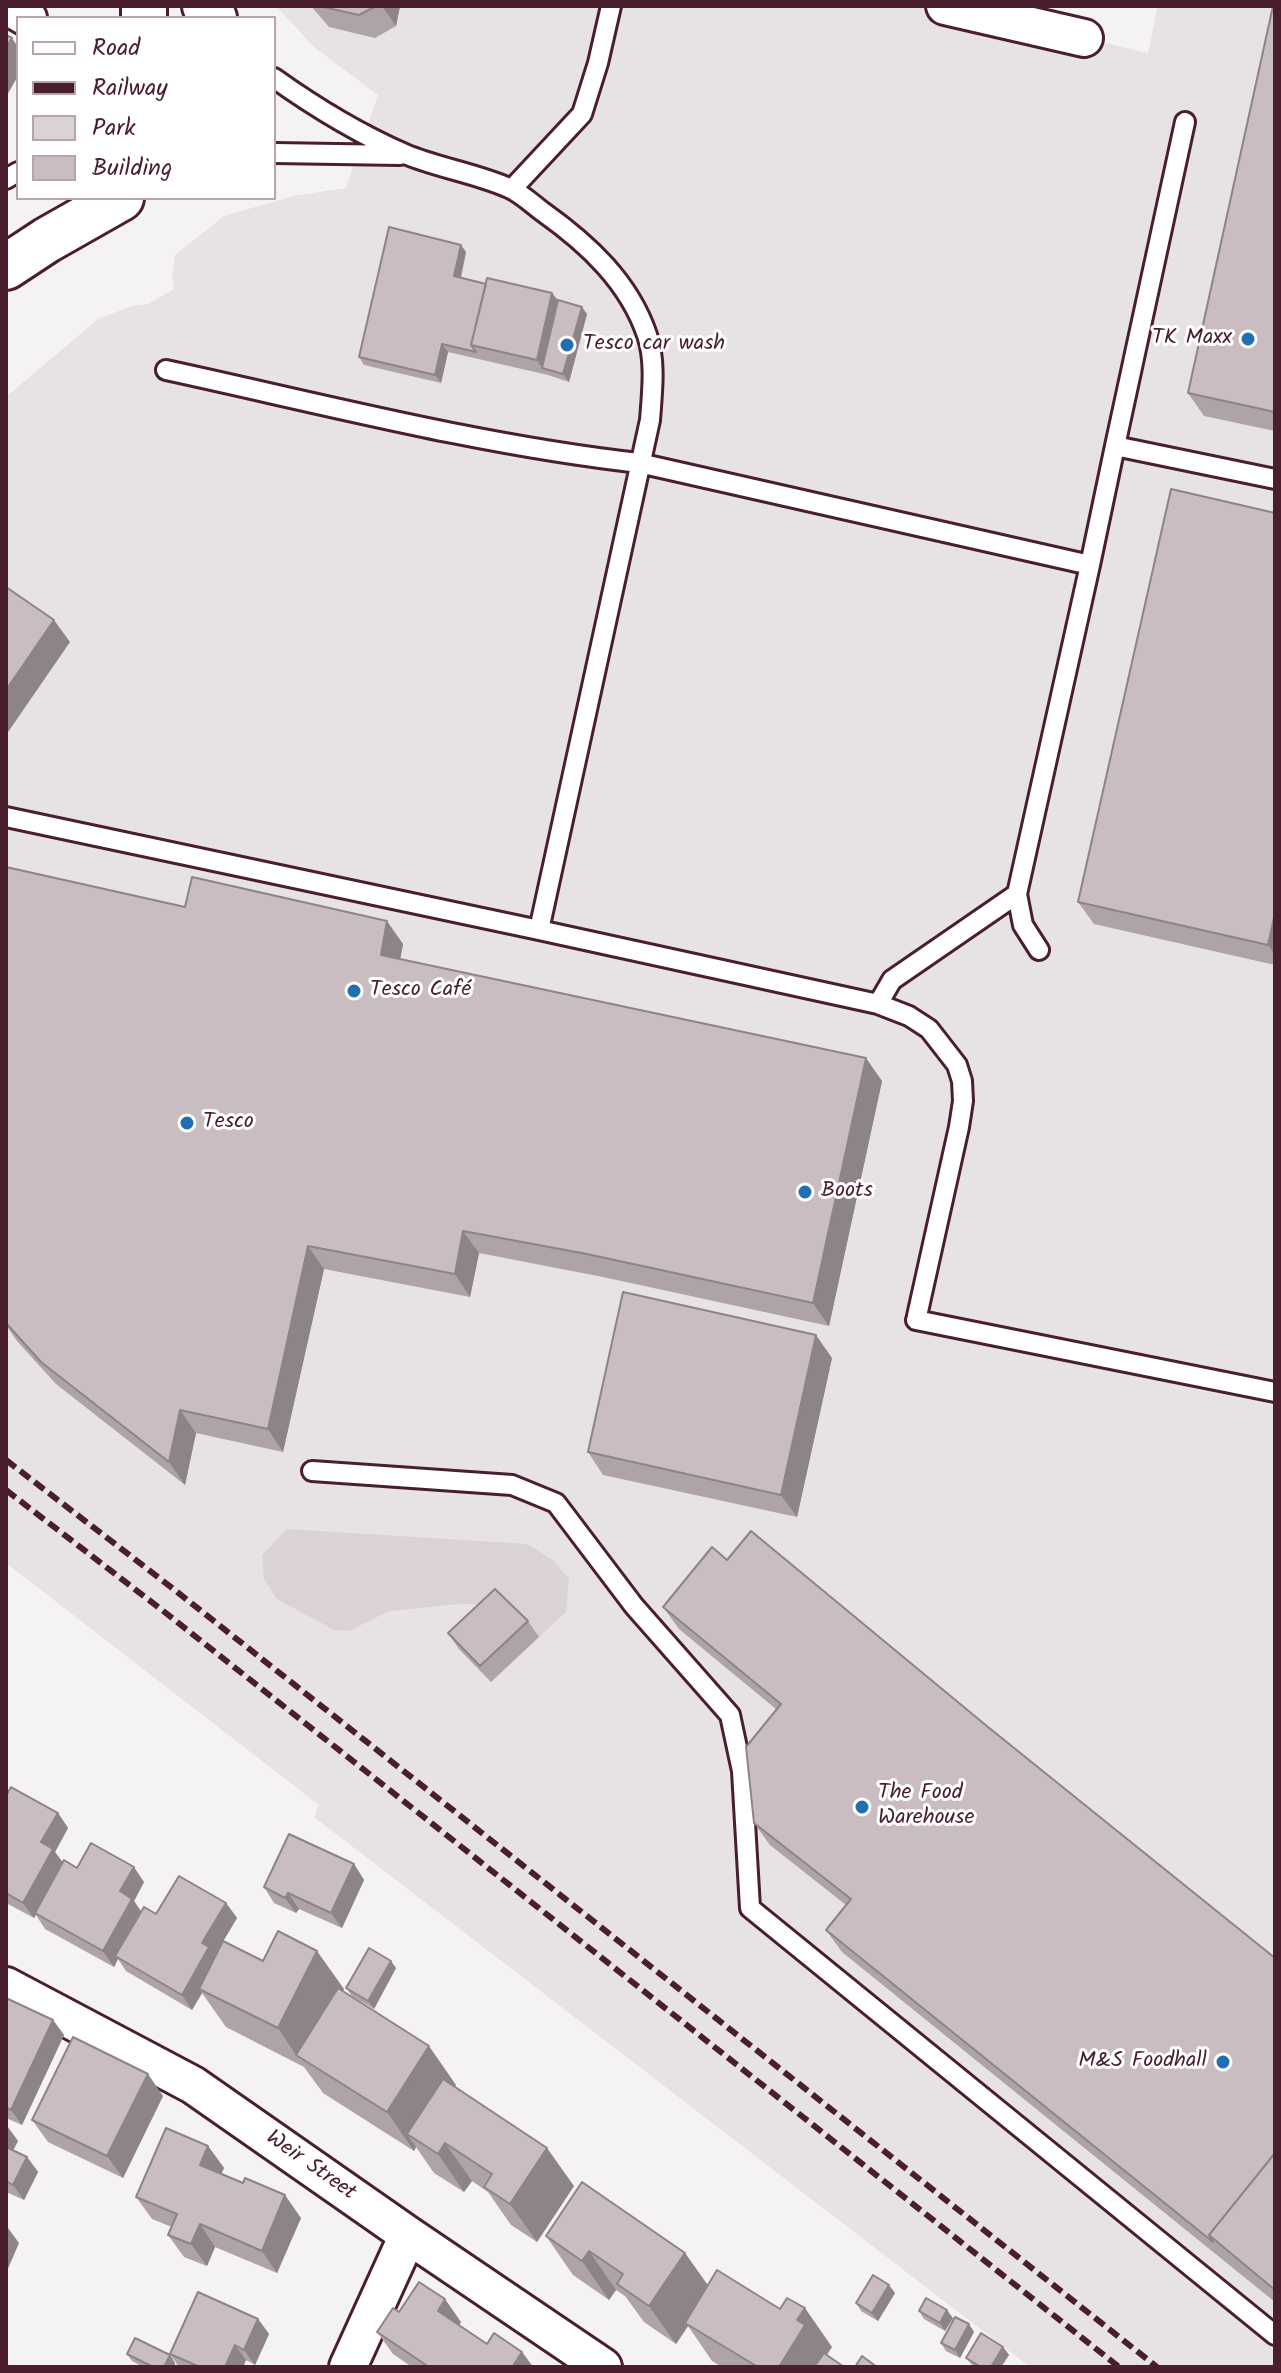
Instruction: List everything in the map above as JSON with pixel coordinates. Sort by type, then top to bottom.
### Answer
[{"type":"main road","points":[[6,260],[53,200]]},
{"type":"main road","points":[[6,267],[117,200]]},
{"type":"street","points":[[7,6],[24,16]]},
{"type":"street","points":[[945,6],[1084,38]]},
{"type":"street","name":"Weir Street","points":[[6,1986],[193,2085],[603,2367]]},
{"type":"street","points":[[348,2367],[408,2235]]},
{"type":"lane","points":[[512,189],[582,114],[611,6]]},
{"type":"lane","points":[[276,79],[326,115],[407,155],[459,169],[512,189],[560,224],[603,262],[630,297],[648,338],[652,380],[650,420],[539,930]]},
{"type":"lane","points":[[1039,950],[1023,925],[1017,894],[1185,122]]},
{"type":"lane","points":[[276,153],[407,155]]},
{"type":"lane","points":[[166,370],[478,438],[572,456],[639,463],[1090,565]]},
{"type":"lane","points":[[1115,446],[1275,479]]},
{"type":"lane","points":[[6,817],[878,1004],[909,1016],[929,1029],[957,1065],[963,1101],[917,1318],[1275,1392]]},
{"type":"lane","points":[[878,1004],[892,980],[1017,894]]},
{"type":"lane","points":[[312,1471],[512,1485],[556,1503],[634,1606],[730,1715],[742,1771],[750,1908],[1275,2335]]},
{"type":"shaded area","points":[[276,6],[945,6],[1148,53],[1158,6],[1275,6],[1275,2367],[1030,2367],[314,1817],[319,1805],[6,1563],[6,397],[98,319],[132,306],[148,304],[174,289],[175,255],[224,216],[294,196],[346,188],[378,95],[314,47]]},
{"type":"green space","points":[[287,1529],[527,1544],[554,1561],[569,1579],[566,1612],[539,1637],[506,1604],[460,1604],[389,1611],[349,1631],[334,1630],[277,1599],[264,1579],[262,1555]]},
{"type":"building","points":[[319,6],[376,6],[359,15]]},
{"type":"building","points":[[1275,6],[1275,412],[1188,393]]},
{"type":"building","points":[[389,227],[461,245],[454,276],[486,284],[471,345],[476,352],[442,344],[435,375],[359,357]]},
{"type":"building","points":[[487,278],[552,293],[537,360],[471,345]]},
{"type":"building","name":"Tesco car wash","points":[[558,300],[582,307],[563,374],[542,368]]},
{"type":"building","points":[[1171,489],[1275,513],[1275,913],[1268,945],[1078,902]]},
{"type":"building","points":[[6,587],[54,620],[6,690]]},
{"type":"building","points":[[6,867],[185,907],[192,877],[387,921],[381,955],[866,1058],[813,1303],[587,1254],[463,1231],[455,1274],[308,1246],[268,1429],[180,1410],[169,1462],[41,1362],[6,1323]]},
{"type":"building","points":[[623,1292],[816,1335],[781,1495],[588,1452]]},
{"type":"building","points":[[751,1531],[1275,1958],[1275,2153],[1209,2235],[1213,2242],[826,1930],[851,1899],[754,1823],[746,1747],[781,1704],[663,1607],[712,1547],[727,1560]]},
{"type":"building","points":[[495,1589],[528,1621],[480,1666],[448,1633]]},
{"type":"building","points":[[11,1787],[58,1813],[41,1842],[53,1849],[23,1903],[6,1893],[6,1796]]},
{"type":"building","points":[[289,1834],[354,1864],[331,1913],[288,1893],[285,1898],[264,1887]]},
{"type":"building","points":[[91,1843],[134,1867],[120,1891],[132,1899],[103,1951],[35,1913],[64,1860],[77,1868]]},
{"type":"building","points":[[179,1876],[226,1903],[202,1943],[209,1947],[182,1995],[115,1956],[144,1907],[156,1914]]},
{"type":"building","points":[[278,1931],[317,1951],[278,2028],[199,1989],[223,1941],[263,1961]]},
{"type":"building","points":[[369,1948],[391,1961],[368,2001],[346,1988]]},
{"type":"building","points":[[338,1988],[429,2046],[387,2112],[296,2055]]},
{"type":"building","points":[[6,1998],[53,2020],[11,2110],[6,2107]]},
{"type":"building","points":[[73,2037],[148,2074],[107,2156],[32,2120]]},
{"type":"building","points":[[443,2079],[547,2148],[510,2204],[484,2187],[492,2174],[445,2143],[438,2154],[407,2134]]},
{"type":"building","points":[[166,2128],[208,2146],[200,2165],[243,2183],[245,2178],[285,2195],[262,2251],[200,2224],[191,2244],[168,2235],[177,2214],[136,2197]]},
{"type":"building","points":[[6,2147],[27,2157],[13,2185],[6,2181]]},
{"type":"building","points":[[1275,2153],[1275,2290],[1209,2235]]},
{"type":"building","points":[[582,2182],[685,2253],[649,2306],[617,2284],[623,2274],[589,2251],[582,2261],[546,2236]]},
{"type":"building","points":[[717,2270],[780,2309],[787,2298],[805,2308],[797,2320],[805,2325],[779,2367],[758,2367],[685,2323]]},
{"type":"building","points":[[873,2275],[889,2285],[872,2313],[856,2303]]},
{"type":"building","points":[[419,2282],[445,2299],[438,2311],[487,2344],[494,2333],[522,2352],[515,2367],[429,2367],[377,2332],[393,2308],[399,2312]]},
{"type":"building","points":[[198,2292],[258,2319],[244,2350],[235,2345],[225,2367],[200,2367],[170,2354]]},
{"type":"building","points":[[926,2298],[947,2310],[940,2323],[919,2311]]},
{"type":"building","points":[[955,2317],[969,2324],[955,2350],[941,2343]]},
{"type":"building","points":[[981,2333],[1003,2347],[991,2367],[981,2367],[966,2358]]},
{"type":"building","points":[[135,2338],[170,2355],[164,2367],[153,2367],[127,2354]]},
{"type":"building","points":[[824,2353],[844,2367],[814,2367]]},
{"type":"building","points":[[862,2356],[877,2367],[855,2367]]},
{"type":"railway","points":[[6,1460],[1157,2367]]},
{"type":"railway","points":[[6,1490],[1119,2367]]},
{"type":"place","name":"TK Maxx","points":[[1248,339]]},
{"type":"place","name":"Tesco car wash","points":[[567,345]]},
{"type":"place","name":"Tesco Café","points":[[354,991]]},
{"type":"place","name":"Tesco","points":[[187,1123]]},
{"type":"place","name":"Boots","points":[[805,1192]]},
{"type":"place","name":"The Food Warehouse","points":[[862,1807]]},
{"type":"place","name":"M&S Foodhall","points":[[1223,2062]]}]
